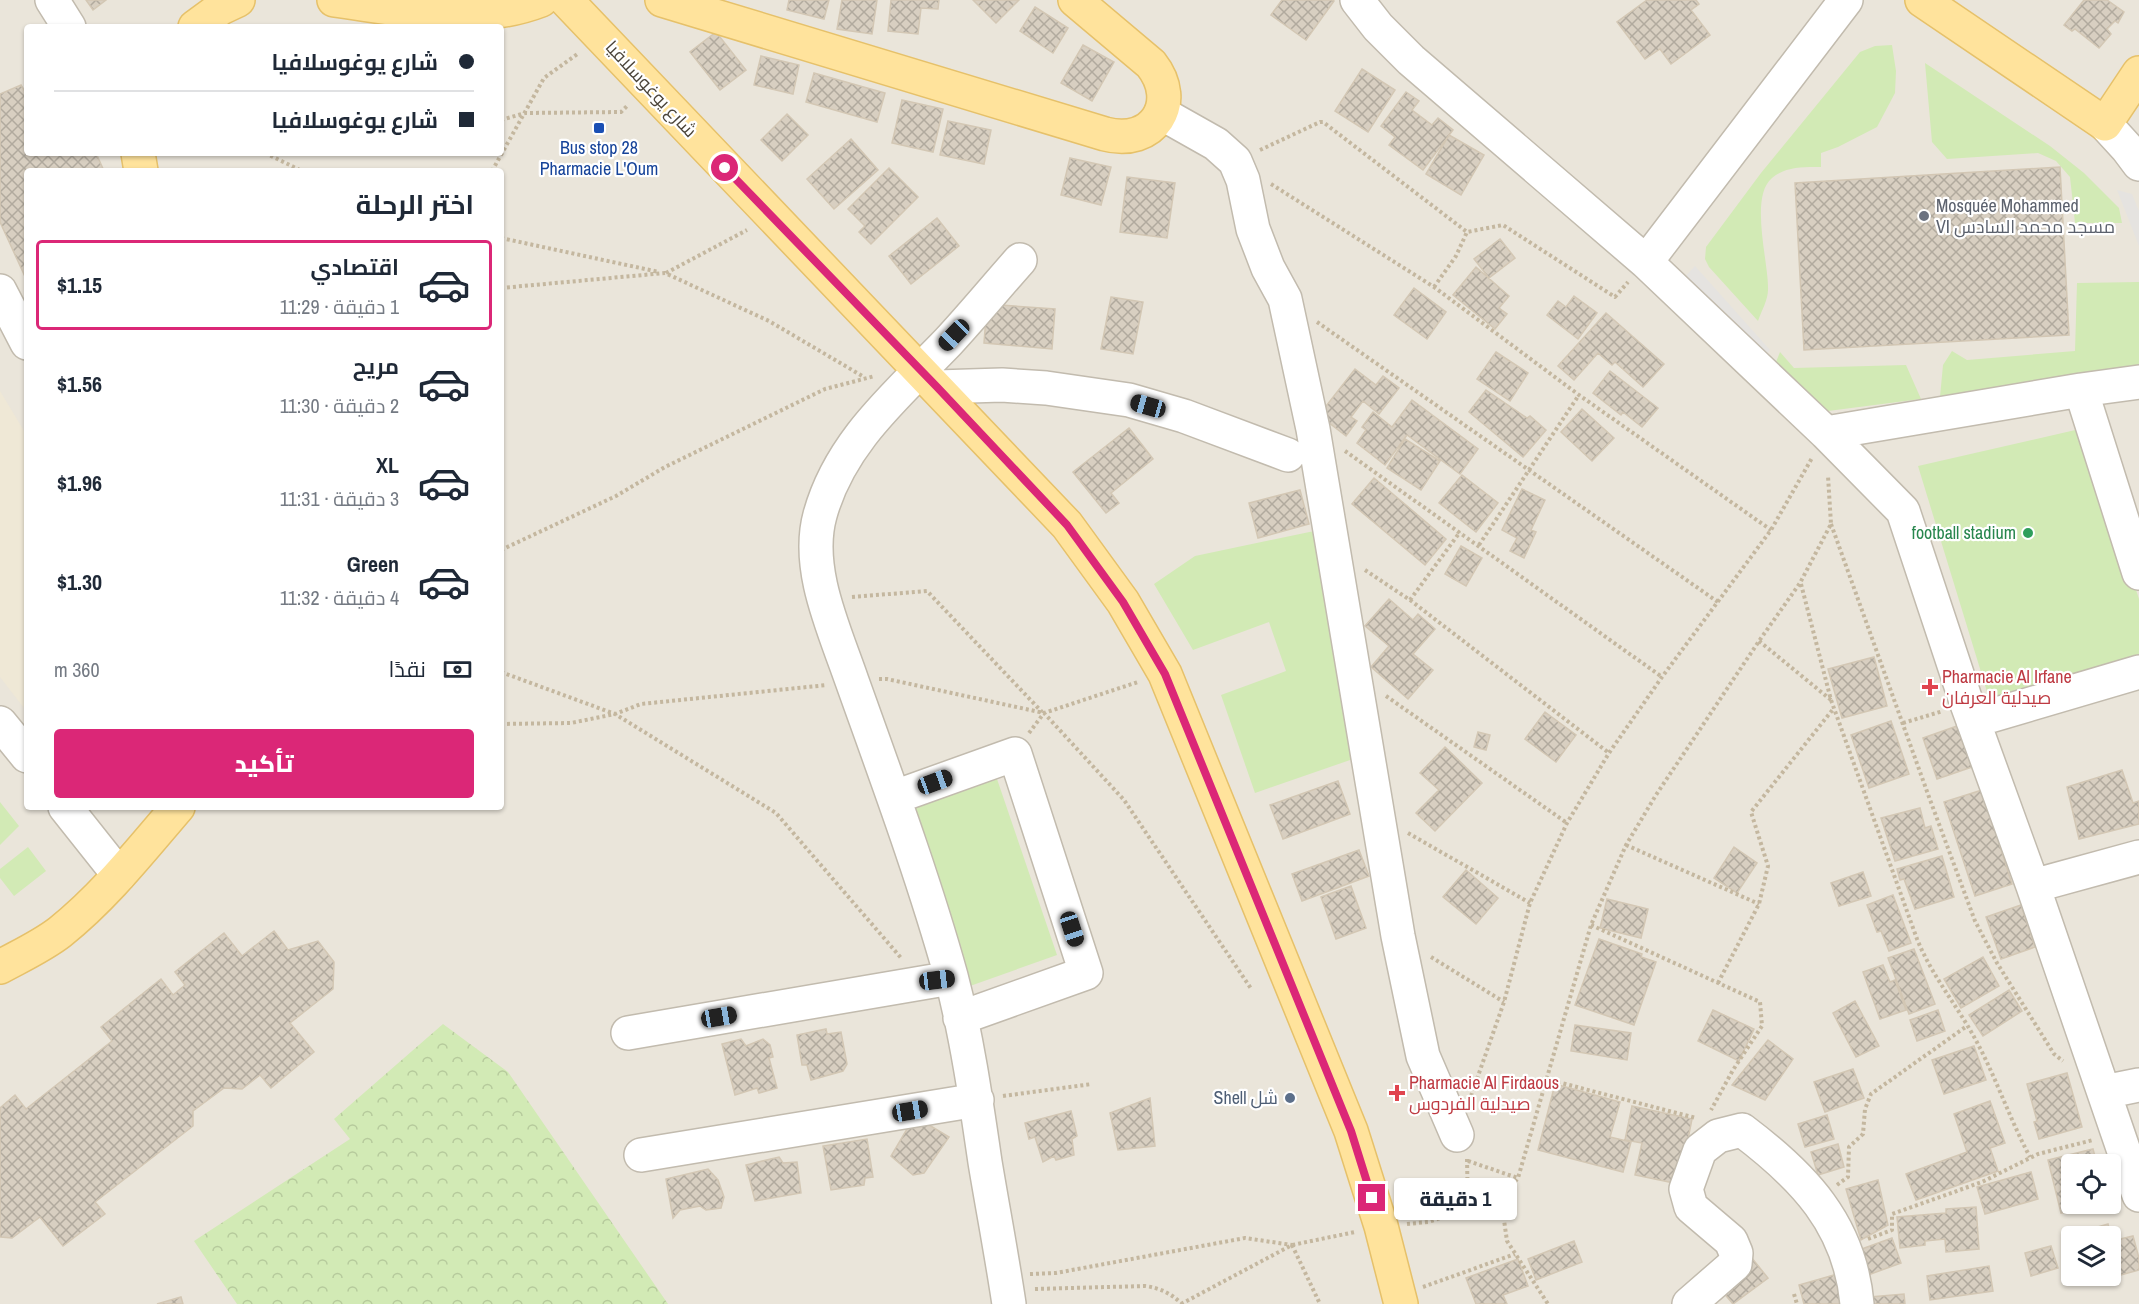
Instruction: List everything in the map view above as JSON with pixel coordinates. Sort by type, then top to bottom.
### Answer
[{"type":"main road","points":[[199,24],[221,8],[238,0]]},
{"type":"main road","points":[[334,0],[426,13],[476,14],[519,8],[541,0]]},
{"type":"main road","name":"شارع يوغوسلافيا","points":[[566,0],[1067,525],[1123,602],[1165,674],[1351,1131],[1381,1226],[1400,1300]]},
{"type":"main road","points":[[662,0],[1118,138],[1131,137],[1144,132],[1154,124],[1165,100],[1160,74],[1075,0]]},
{"type":"main road","points":[[1939,5],[2105,124],[2139,73]]},
{"type":"main road","points":[[0,968],[44,943],[82,913],[119,875],[175,810]]},
{"type":"street","points":[[52,0],[67,24]]},
{"type":"street","points":[[1357,0],[1378,27],[1410,60],[1646,262],[1903,511],[1970,713],[2033,886],[2139,1195]]},
{"type":"street","points":[[1646,262],[1846,0]]},
{"type":"street","points":[[1161,113],[1216,144],[1235,161],[1243,180],[1253,229],[1268,268],[1285,299],[1313,429],[1398,936],[1423,1056],[1457,1135]]},
{"type":"street","points":[[2105,124],[2139,164]]},
{"type":"street","points":[[1007,1289],[977,1100],[960,1018],[937,980],[895,796],[819,581],[815,538],[820,514],[837,471],[850,448],[868,426],[929,378],[954,335],[1020,260]]},
{"type":"street","points":[[0,291],[24,337]]},
{"type":"street","points":[[929,378],[1046,388],[1129,400],[1184,416],[1288,455]]},
{"type":"street","points":[[1826,434],[2139,382]]},
{"type":"street","points":[[2081,390],[2139,573]]},
{"type":"street","points":[[1970,713],[2139,672]]},
{"type":"street","points":[[0,723],[24,752]]},
{"type":"street","points":[[895,796],[1015,754],[1086,973],[960,1018]]},
{"type":"street","points":[[67,810],[119,875]]},
{"type":"street","points":[[2033,886],[2139,857]]},
{"type":"street","points":[[628,1033],[937,980]]},
{"type":"street","points":[[2104,1092],[2139,1084]]},
{"type":"street","points":[[641,1155],[977,1100]]},
{"type":"street","points":[[1689,1304],[1735,1264],[1736,1253],[1731,1241],[1691,1207],[1686,1189],[1700,1150],[1718,1136],[1742,1130],[1778,1157],[1816,1199],[1827,1215],[1845,1248],[1857,1304]]},
{"type":"path","points":[[504,150],[544,78],[602,37]]},
{"type":"path","points":[[504,119],[525,112],[621,111],[648,86]]},
{"type":"path","points":[[1235,161],[1323,122],[1467,232],[1503,225],[1615,297],[1646,262]]},
{"type":"path","points":[[271,156],[296,168]]},
{"type":"path","points":[[1235,161],[1434,287],[1579,395],[1771,530]]},
{"type":"path","points":[[504,288],[665,273],[771,217]]},
{"type":"path","points":[[1434,287],[1456,256],[1467,232]]},
{"type":"path","points":[[504,239],[665,273],[769,321],[865,377]]},
{"type":"path","points":[[1285,299],[1718,602]]},
{"type":"path","points":[[504,549],[616,496],[665,467],[825,389],[876,376]]},
{"type":"path","points":[[1479,545],[1579,395]]},
{"type":"path","points":[[1313,429],[1662,676]]},
{"type":"path","points":[[1826,434],[1831,524],[1976,921],[1985,942],[2054,1054],[2071,1064],[2093,1061]]},
{"type":"path","points":[[1457,1135],[1504,1002],[1530,903],[1567,824],[1609,753],[1662,676],[1771,530],[1826,434]]},
{"type":"path","points":[[1007,1289],[1145,1286],[1159,1288],[1182,1304],[1292,1245],[1381,1226],[1428,1222],[1501,1199],[1518,1178],[1591,925],[1626,845],[1656,795],[1800,583],[1831,524]]},
{"type":"path","points":[[1410,600],[1460,532]]},
{"type":"path","points":[[1334,549],[1410,600],[1609,753]]},
{"type":"path","points":[[1800,583],[1831,700],[1923,954],[1972,1033],[2012,1124],[2030,1158]]},
{"type":"path","points":[[825,599],[927,591],[1124,800],[1252,990]]},
{"type":"path","points":[[1759,641],[1831,700]]},
{"type":"path","points":[[504,673],[615,714],[776,813],[825,872],[937,980]]},
{"type":"path","points":[[504,724],[571,723],[615,714],[640,704],[887,679],[1044,713],[1165,674]]},
{"type":"path","points":[[1354,674],[1567,824]]},
{"type":"path","points":[[1718,983],[1759,904],[1768,866],[1751,812],[1834,708]]},
{"type":"path","points":[[1903,723],[1970,713]]},
{"type":"path","points":[[1379,816],[1530,903]]},
{"type":"path","points":[[1626,845],[1759,904]]},
{"type":"path","points":[[1546,1079],[1705,1120],[1733,1070],[1762,1026],[1760,1002],[1591,925]]},
{"type":"path","points":[[1398,936],[1504,1002]]},
{"type":"path","points":[[1816,1199],[1848,1177],[1849,1147],[1863,1134],[1865,1109],[1871,1094],[1967,1026]]},
{"type":"path","points":[[977,1100],[1092,1084]]},
{"type":"path","points":[[1845,1248],[1892,1230],[1892,1214],[1982,1182],[2038,1154],[2118,1134]]},
{"type":"path","points":[[1468,1210],[1468,1161],[1518,1178]]},
{"type":"path","points":[[1501,1199],[1507,1242],[1548,1304]]},
{"type":"path","points":[[1007,1289],[1056,1273],[1245,1238],[1292,1245]]},
{"type":"path","points":[[1292,1245],[1320,1304]]},
{"type":"path","points":[[1400,1300],[1515,1254]]},
{"type":"path","points":[[1791,1304],[1794,1294],[1797,1304]]},
{"type":"shaded area","points":[[0,0],[2139,0],[2139,1304],[0,1304]]},
{"type":"shaded area","points":[[2117,190],[2132,194],[2139,211],[2139,246]]},
{"type":"shaded area","points":[[1695,266],[1770,350],[1751,375],[1674,289]]},
{"type":"shaded area","points":[[0,391],[24,431],[24,708],[0,677]]},
{"type":"green space","points":[[1892,45],[1896,71],[1895,93],[1877,127],[1821,153],[1821,167],[1783,171],[1772,178],[1765,187],[1761,215],[1768,294],[1758,321],[1709,267],[1705,259],[1706,247],[1761,173],[1860,52],[1875,46]]},
{"type":"green space","points":[[1925,63],[2050,146],[2084,173],[2119,208],[2122,223],[2075,223],[2070,177],[2056,161],[2038,153],[1947,159],[1932,142]]},
{"type":"green space","points":[[2139,282],[2139,369],[1940,397],[1943,365],[1952,351],[1967,360],[2075,351],[2077,283]]},
{"type":"green space","points":[[1780,352],[1794,368],[1906,365],[1921,399],[1828,411],[1776,362]]},
{"type":"green space","name":"football stadium","points":[[2084,428],[2139,599],[2139,670],[1992,708],[1918,466]]},
{"type":"green space","points":[[1319,530],[1353,759],[1255,793],[1221,695],[1286,671],[1269,622],[1193,650],[1154,584],[1195,556]]},
{"type":"green space","points":[[989,771],[997,779],[1057,955],[970,986],[911,796]]},
{"type":"green space","points":[[0,802],[19,826],[0,845]]},
{"type":"green space","points":[[28,847],[46,871],[14,896],[0,878],[0,869]]},
{"type":"green space","points":[[443,1024],[508,1072],[668,1304],[237,1304],[194,1241],[350,1139],[334,1119]]},
{"type":"building","points":[[86,0],[106,0],[93,10]]},
{"type":"building","points":[[789,0],[829,0],[824,19],[787,10]]},
{"type":"building","points":[[842,0],[877,0],[872,34],[837,29]]},
{"type":"building","points":[[891,0],[939,0],[938,9],[921,8],[918,34],[888,31]]},
{"type":"building","points":[[973,0],[1019,0],[996,23]]},
{"type":"building","points":[[1282,0],[1334,1],[1306,40],[1271,15]]},
{"type":"building","points":[[1647,0],[1696,0],[1699,4],[1691,10],[1710,35],[1671,64],[1660,49],[1645,59],[1617,22]]},
{"type":"building","points":[[2084,0],[2107,0],[2124,12],[2118,23],[2115,21],[2107,29],[2111,34],[2099,48],[2075,29],[2072,31],[2064,25]]},
{"type":"building","points":[[1035,7],[1068,28],[1053,53],[1020,31]]},
{"type":"building","points":[[716,32],[746,70],[720,90],[690,52]]},
{"type":"building","points":[[1083,45],[1114,62],[1092,101],[1061,83]]},
{"type":"building","points":[[761,56],[799,65],[793,94],[754,85]]},
{"type":"building","points":[[1362,69],[1395,90],[1368,132],[1335,111]]},
{"type":"building","points":[[814,73],[885,93],[877,122],[806,102]]},
{"type":"building","points":[[21,85],[24,90],[24,156],[97,156],[103,168],[24,168],[24,274],[0,222],[0,94]]},
{"type":"building","points":[[1406,92],[1419,101],[1412,110],[1432,125],[1438,118],[1453,130],[1423,170],[1389,145],[1395,137],[1381,126]]},
{"type":"building","points":[[902,100],[943,109],[933,152],[892,143]]},
{"type":"building","points":[[787,114],[808,135],[782,161],[761,140]]},
{"type":"building","points":[[948,121],[991,130],[984,164],[940,155]]},
{"type":"building","points":[[1449,135],[1484,155],[1461,195],[1426,174]]},
{"type":"building","points":[[851,139],[878,170],[834,209],[807,179]]},
{"type":"building","points":[[1070,158],[1111,167],[1101,205],[1061,195]]},
{"type":"building","points":[[2060,167],[2069,335],[1804,350],[1795,183]]},
{"type":"building","points":[[889,168],[918,197],[871,244],[859,232],[865,226],[848,209]]},
{"type":"building","points":[[1127,177],[1175,183],[1167,238],[1120,232]]},
{"type":"building","points":[[937,218],[959,246],[911,284],[889,256]]},
{"type":"building","points":[[1500,239],[1515,258],[1489,278],[1474,259]]},
{"type":"building","points":[[1476,267],[1509,296],[1499,308],[1507,314],[1495,329],[1453,295]]},
{"type":"building","points":[[1414,288],[1446,312],[1427,339],[1394,315]]},
{"type":"building","points":[[1574,296],[1597,313],[1578,339],[1547,315],[1558,301],[1566,307]]},
{"type":"building","points":[[1111,297],[1143,302],[1133,354],[1101,349]]},
{"type":"building","points":[[987,304],[1055,309],[1052,349],[984,343]]},
{"type":"building","points":[[1606,313],[1664,364],[1643,387],[1615,362],[1612,365],[1598,353],[1574,380],[1558,366]]},
{"type":"building","points":[[1496,352],[1528,373],[1510,401],[1477,379]]},
{"type":"building","points":[[1355,369],[1376,385],[1383,376],[1399,388],[1379,414],[1363,401],[1351,417],[1357,421],[1346,436],[1319,415]]},
{"type":"building","points":[[1610,371],[1658,408],[1642,427],[1623,412],[1621,415],[1593,393]]},
{"type":"building","points":[[1486,390],[1527,418],[1530,416],[1546,430],[1523,457],[1469,412]]},
{"type":"building","points":[[1412,400],[1478,449],[1460,474],[1407,435],[1385,465],[1357,443],[1366,430],[1362,427],[1373,412],[1392,427]]},
{"type":"building","points":[[1582,409],[1614,438],[1592,461],[1561,432]]},
{"type":"building","points":[[1129,428],[1153,459],[1111,493],[1119,503],[1106,513],[1073,472]]},
{"type":"building","points":[[1405,439],[1440,461],[1421,490],[1387,468]]},
{"type":"building","points":[[1462,475],[1498,503],[1476,532],[1439,503]]},
{"type":"building","points":[[1374,478],[1446,539],[1425,565],[1352,504]]},
{"type":"building","points":[[1522,489],[1545,500],[1531,530],[1536,532],[1524,558],[1510,551],[1517,538],[1502,530]]},
{"type":"building","points":[[1300,490],[1309,524],[1258,538],[1249,503]]},
{"type":"building","points":[[1461,546],[1482,558],[1466,586],[1445,574]]},
{"type":"building","points":[[1389,599],[1413,620],[1418,614],[1435,629],[1413,654],[1433,670],[1408,699],[1371,667],[1389,646],[1365,626]]},
{"type":"building","points":[[1874,657],[1887,706],[1842,718],[1828,669]]},
{"type":"building","points":[[1545,712],[1576,735],[1556,762],[1525,739]]},
{"type":"building","points":[[1891,721],[1909,774],[1869,788],[1851,735]]},
{"type":"building","points":[[1957,726],[1972,767],[1937,779],[1923,738]]},
{"type":"building","points":[[1478,732],[1490,735],[1486,750],[1474,747]]},
{"type":"building","points":[[1445,747],[1482,783],[1435,831],[1416,813],[1439,790],[1420,773]]},
{"type":"building","points":[[2122,770],[2133,803],[2139,801],[2139,824],[2079,839],[2067,787]]},
{"type":"building","points":[[1338,781],[1350,814],[1283,839],[1270,805]]},
{"type":"building","points":[[1982,790],[2012,884],[1975,896],[1944,802]]},
{"type":"building","points":[[1920,808],[1925,828],[1931,826],[1938,849],[1895,861],[1881,818]]},
{"type":"building","points":[[1734,847],[1757,863],[1737,893],[1714,878]]},
{"type":"building","points":[[1359,850],[1369,876],[1302,901],[1292,874]]},
{"type":"building","points":[[1942,856],[1954,897],[1915,909],[1904,879],[1900,880],[1897,869]]},
{"type":"building","points":[[1466,870],[1498,898],[1476,924],[1443,897]]},
{"type":"building","points":[[1863,872],[1871,896],[1839,906],[1831,883]]},
{"type":"building","points":[[1351,886],[1366,928],[1336,939],[1321,897]]},
{"type":"building","points":[[1893,895],[1911,943],[1889,951],[1881,931],[1877,932],[1867,905]]},
{"type":"building","points":[[1607,899],[1648,909],[1641,938],[1600,928]]},
{"type":"building","points":[[2021,905],[2035,947],[2001,959],[1986,917]]},
{"type":"building","points":[[274,931],[288,950],[318,941],[334,962],[333,989],[290,1023],[314,1052],[271,1088],[260,1075],[242,1089],[224,1088],[193,1111],[193,1126],[95,1202],[105,1214],[63,1246],[40,1217],[12,1238],[0,1237],[0,1108],[15,1095],[26,1109],[112,1041],[101,1027],[161,979],[173,995],[185,985],[175,972],[224,933],[242,956]]},
{"type":"building","points":[[1599,939],[1642,954],[1641,957],[1656,962],[1634,1025],[1575,1005]]},
{"type":"building","points":[[1914,949],[1935,1004],[1909,1014],[1888,958]]},
{"type":"building","points":[[1983,957],[1999,986],[1961,1008],[1944,979]]},
{"type":"building","points":[[1883,965],[1890,982],[1895,980],[1906,1010],[1880,1019],[1863,972]]},
{"type":"building","points":[[2009,990],[2022,1011],[1983,1036],[1969,1015]]},
{"type":"building","points":[[1855,1001],[1879,1046],[1856,1057],[1833,1013]]},
{"type":"building","points":[[1713,1010],[1754,1029],[1739,1061],[1698,1041]]},
{"type":"building","points":[[1938,1010],[1945,1031],[1917,1041],[1910,1020]]},
{"type":"building","points":[[1575,1025],[1631,1033],[1627,1060],[1571,1051]]},
{"type":"building","points":[[826,1029],[827,1034],[841,1032],[847,1064],[843,1071],[811,1080],[807,1065],[802,1065],[797,1035]]},
{"type":"building","points":[[741,1039],[746,1046],[763,1039],[770,1045],[773,1057],[769,1058],[777,1088],[759,1093],[757,1088],[735,1095],[722,1044]]},
{"type":"building","points":[[1768,1040],[1793,1059],[1765,1100],[1732,1085]]},
{"type":"building","points":[[1974,1046],[1986,1080],[1944,1094],[1932,1060]]},
{"type":"building","points":[[1853,1069],[1864,1098],[1825,1112],[1814,1082]]},
{"type":"building","points":[[2067,1073],[2082,1127],[2039,1139],[2034,1122],[2037,1121],[2027,1084]]},
{"type":"building","points":[[1555,1084],[1620,1102],[1610,1137],[1631,1142],[1623,1172],[1538,1150]]},
{"type":"building","points":[[1150,1098],[1155,1146],[1118,1150],[1110,1113]]},
{"type":"building","points":[[1990,1101],[2005,1143],[1990,1148],[1998,1171],[1916,1200],[1906,1174],[1967,1152],[1954,1114]]},
{"type":"building","points":[[1632,1106],[1692,1119],[1679,1184],[1635,1175],[1642,1143],[1625,1140]]},
{"type":"building","points":[[1071,1111],[1077,1136],[1072,1139],[1074,1155],[1056,1160],[1054,1156],[1043,1162],[1035,1137],[1029,1139],[1025,1123]]},
{"type":"building","points":[[1827,1115],[1834,1139],[1805,1147],[1798,1124]]},
{"type":"building","points":[[924,1122],[949,1137],[924,1173],[913,1175],[891,1156],[910,1124]]},
{"type":"building","points":[[867,1139],[873,1177],[865,1178],[864,1185],[831,1190],[823,1146]]},
{"type":"building","points":[[1838,1144],[1844,1167],[1818,1175],[1811,1152]]},
{"type":"building","points":[[2093,1149],[2094,1154],[2073,1154]]},
{"type":"building","points":[[779,1157],[783,1163],[797,1162],[801,1193],[755,1201],[746,1165]]},
{"type":"building","points":[[2061,1157],[2061,1213],[2048,1160]]},
{"type":"building","points":[[708,1169],[718,1180],[724,1197],[721,1208],[706,1210],[700,1206],[680,1210],[673,1218],[666,1179]]},
{"type":"building","points":[[2031,1172],[2038,1199],[1985,1214],[1977,1187]]},
{"type":"building","points":[[1878,1180],[1888,1225],[1861,1240],[1846,1189]]},
{"type":"building","points":[[1976,1207],[1979,1249],[1946,1252],[1945,1239],[1925,1241],[1925,1245],[1900,1248],[1897,1217],[1946,1213],[1946,1209]]},
{"type":"building","points":[[2133,1236],[2139,1258],[2139,1270],[2121,1275],[2121,1239]]},
{"type":"building","points":[[1892,1238],[1901,1263],[1868,1275],[1859,1250]]},
{"type":"building","points":[[1574,1241],[1582,1262],[1536,1280],[1528,1259]]},
{"type":"building","points":[[2051,1246],[2058,1268],[2031,1276],[2025,1253]]},
{"type":"building","points":[[1751,1257],[1768,1278],[1733,1304],[1717,1285]]},
{"type":"building","points":[[1518,1259],[1528,1286],[1503,1295],[1507,1304],[1476,1304],[1466,1278]]},
{"type":"building","points":[[1989,1266],[1993,1291],[1930,1300],[1927,1276]]},
{"type":"building","points":[[1841,1273],[1850,1304],[1804,1304],[1799,1285]]},
{"type":"building","points":[[1904,1294],[1905,1304],[1871,1304],[1870,1297]]},
{"type":"building","points":[[181,1297],[183,1304],[157,1304]]},
{"type":"place","name":"Bus stop 28 Pharmacie L'Oum","points":[[599,128]]},
{"type":"place","name":"Mosquée Mohammed VI مسجد محمد السادس","points":[[1924,216]]},
{"type":"place","name":"football stadium","points":[[2028,533]]},
{"type":"place","name":"Pharmacie Al Irfane صيدلية العرفان","points":[[1930,687]]},
{"type":"place","name":"Pharmacie Al Firdaous صيدلية الفردوس","points":[[1397,1093]]},
{"type":"place","name":"Shell شل","points":[[1290,1098]]},
{"type":"route","points":[[725,168],[1067,525],[1123,602],[1165,674],[1351,1131],[1372,1198]]}]
